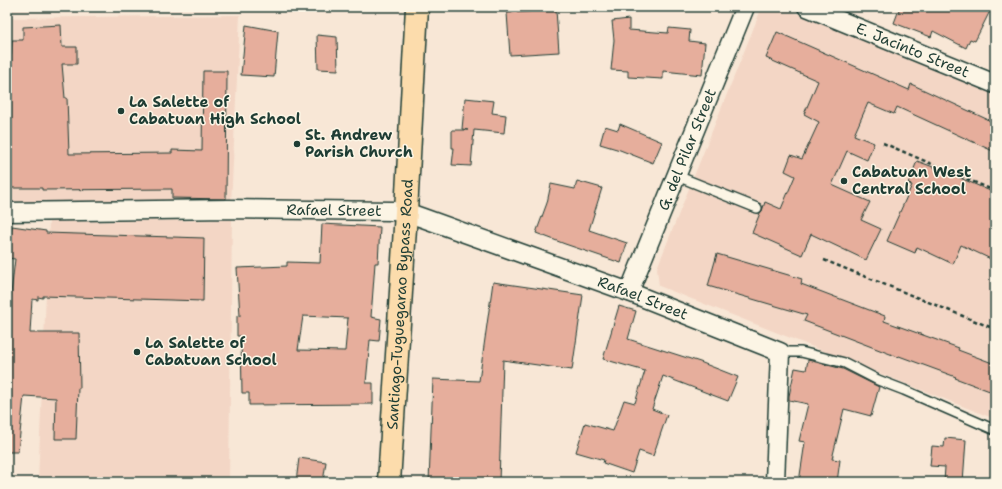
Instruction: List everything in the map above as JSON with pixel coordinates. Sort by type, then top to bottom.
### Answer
[{"type":"highway","name":"Santiago-Tuguegarao Bypass Road","points":[[389,482],[406,212],[416,7]]},
{"type":"street","name":"G. del Pilar Street","points":[[629,292],[745,7]]},
{"type":"street","name":"E. Jacinto Street","points":[[807,7],[995,84]]},
{"type":"street","name":"Rafael Street","points":[[7,212],[229,209],[406,212],[629,292],[780,352]]},
{"type":"street","points":[[775,482],[780,352]]},
{"type":"lane","points":[[677,176],[757,208]]},
{"type":"lane","points":[[780,352],[801,352],[845,364],[878,380],[995,430]]},
{"type":"path","points":[[883,143],[995,192]]},
{"type":"path","points":[[824,260],[995,329]]},
{"type":"shaded area","name":"Cabatuan West Central School","points":[[762,7],[781,7],[995,93],[995,419],[659,286],[657,268]]},
{"type":"shaded area","name":"La Salette of Cabatuan High School","points":[[240,15],[231,204],[7,205],[7,18]]},
{"type":"shaded area","name":"La Salette of Cabatuan School","points":[[232,220],[229,482],[38,482],[49,222]]},
{"type":"building","points":[[900,7],[992,7],[975,41],[970,39],[966,48],[933,31],[931,37],[894,23]]},
{"type":"building","points":[[556,10],[559,52],[510,55],[507,13]]},
{"type":"building","points":[[629,19],[629,30],[668,33],[669,28],[690,30],[689,41],[705,43],[702,75],[663,71],[663,79],[628,77],[628,71],[611,70],[614,40],[612,21]]},
{"type":"building","points":[[61,25],[62,47],[77,47],[77,64],[62,64],[65,98],[67,98],[69,154],[172,153],[172,150],[202,151],[203,71],[227,71],[226,199],[172,198],[172,189],[42,190],[42,188],[7,188],[7,55],[11,55],[12,40],[23,40],[23,27]]},
{"type":"building","points":[[246,25],[278,31],[274,77],[241,75]]},
{"type":"building","points":[[777,32],[909,90],[911,84],[995,123],[995,152],[897,107],[894,114],[868,103],[854,135],[874,143],[867,160],[847,151],[832,185],[870,202],[861,220],[881,229],[866,260],[811,234],[802,255],[752,233],[765,202],[781,209],[795,176],[785,171],[791,155],[802,159],[819,122],[804,114],[818,81],[766,58]]},
{"type":"building","points":[[317,35],[337,37],[338,70],[318,69]]},
{"type":"building","points":[[465,98],[494,101],[492,113],[506,115],[504,133],[474,130],[471,166],[452,165],[454,148],[452,148],[452,130],[468,130],[462,129]]},
{"type":"building","points":[[620,124],[662,142],[653,163],[600,144],[605,126],[618,130]]},
{"type":"building","points":[[917,161],[995,193],[995,261],[961,245],[953,264],[917,247],[915,253],[887,241],[912,185],[908,184]]},
{"type":"building","points":[[577,181],[602,188],[589,230],[627,243],[621,263],[536,233],[547,203],[551,184],[575,189]]},
{"type":"building","points":[[322,224],[380,227],[378,263],[375,263],[371,317],[381,319],[379,341],[370,340],[366,383],[373,383],[373,404],[249,405],[249,393],[242,393],[241,336],[237,336],[237,316],[240,316],[237,268],[287,266],[287,262],[320,263]],"holes":[[[303,316],[348,318],[345,351],[298,350]]]},
{"type":"building","points":[[12,226],[46,231],[46,233],[204,238],[203,301],[43,296],[43,298],[38,297],[38,300],[32,299],[30,333],[79,333],[80,388],[78,388],[76,439],[55,439],[56,398],[24,396],[18,452],[7,452],[7,302],[10,302],[15,259],[7,258]]},
{"type":"building","points":[[717,254],[802,279],[801,284],[885,316],[884,321],[959,348],[958,350],[995,364],[995,393],[955,378],[956,377],[899,356],[898,357],[804,321],[807,315],[708,286]]},
{"type":"building","points":[[493,282],[583,295],[572,370],[503,360],[499,482],[429,482],[433,379],[479,381]]},
{"type":"building","points":[[619,306],[636,311],[628,339],[700,362],[738,377],[728,401],[663,376],[652,409],[667,415],[653,456],[639,451],[632,473],[603,463],[604,460],[576,452],[585,423],[613,431],[624,400],[635,403],[645,371],[603,359]]},
{"type":"building","points":[[808,360],[843,369],[879,387],[871,416],[844,409],[832,459],[840,460],[837,482],[799,482],[805,442],[799,441],[808,404],[789,400],[789,396],[795,368],[806,370]]},
{"type":"building","points":[[945,438],[966,440],[963,482],[944,482],[945,467],[930,466],[932,446],[944,447]]},
{"type":"building","points":[[299,458],[326,462],[323,482],[296,482]]},
{"type":"place","name":"La Salette of Cabatuan High School","points":[[121,111]]},
{"type":"place","name":"St. Andrew Parish Church","points":[[297,144]]},
{"type":"place","name":"Cabatuan West Central School","points":[[844,181]]},
{"type":"place","name":"La Salette of Cabatuan School","points":[[137,352]]}]
